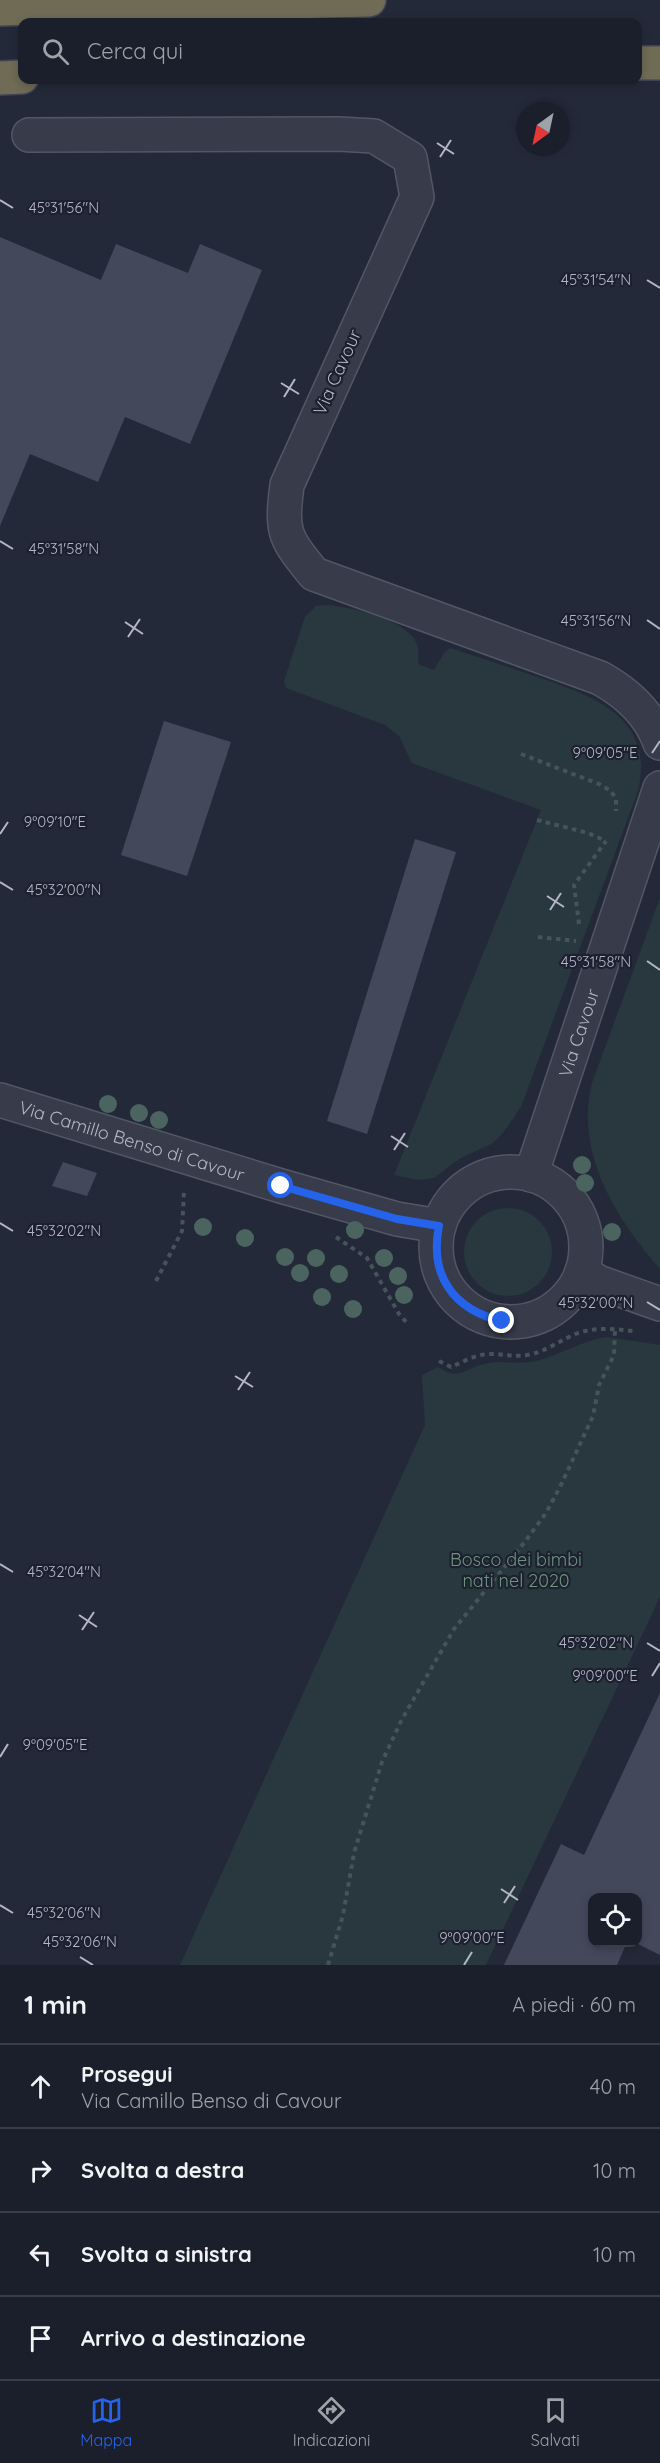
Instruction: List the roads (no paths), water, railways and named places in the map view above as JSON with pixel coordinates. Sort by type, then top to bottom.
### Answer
[{"type":"highway","points":[[0,9],[369,0]]},
{"type":"highway","points":[[642,63],[660,63]]},
{"type":"highway","points":[[0,78],[18,77]]},
{"type":"street","name":"Via Cavour","points":[[29,135],[338,134],[374,136],[410,158],[417,197],[286,485],[282,518],[290,545],[314,574],[600,678],[619,689],[648,717],[660,744]]},
{"type":"street","name":"Via Cavour","points":[[531,1175],[660,788]]},
{"type":"street","name":"Via Camillo Benso di Cavour","points":[[0,1100],[281,1186],[397,1219],[439,1226]]},
{"type":"street","points":[[514,1172],[531,1175],[561,1191],[573,1204],[581,1220],[585,1236],[582,1271],[575,1286],[565,1299],[551,1310],[519,1321],[502,1321],[486,1317],[470,1310],[457,1299],[444,1280],[436,1257],[439,1226],[445,1211],[467,1186],[498,1173],[514,1172]]},
{"type":"street","points":[[582,1271],[598,1282],[660,1304]]},
{"type":"park label","name":"Bosco dei bimbi nati nel 2020","points":[[516,1569]]}]
